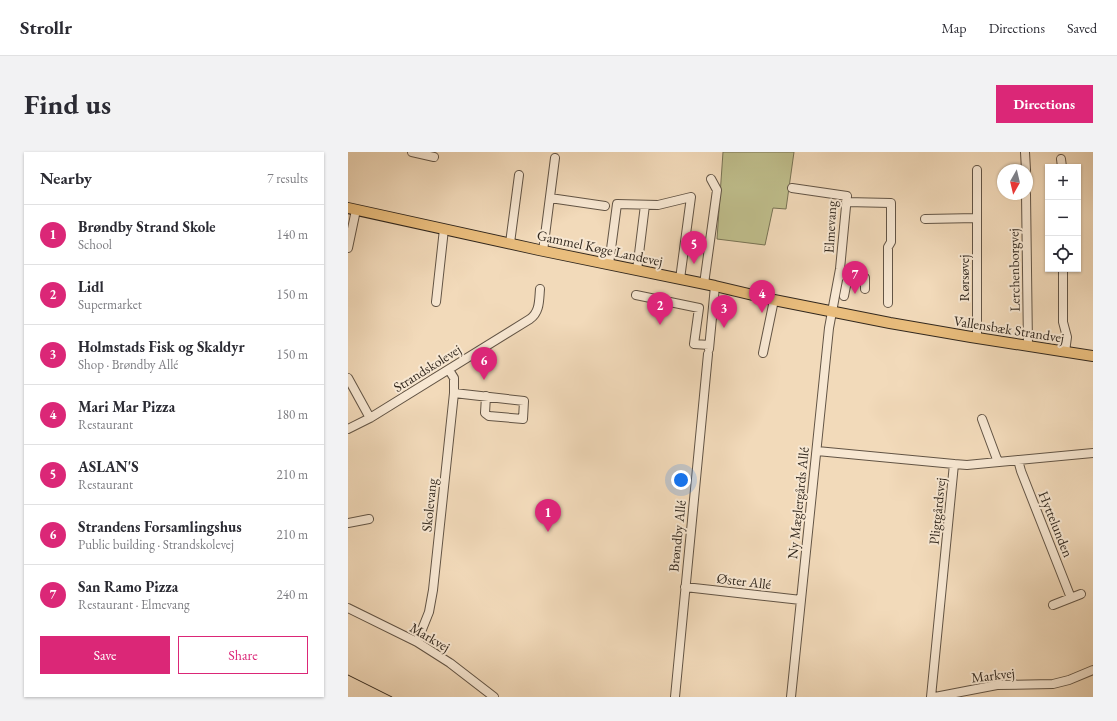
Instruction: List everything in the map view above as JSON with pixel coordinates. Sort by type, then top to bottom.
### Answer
[{"type":"main road","name":"Gammel Køge Landevej","points":[[352,209],[715,286],[774,300],[920,329]]},
{"type":"main road","name":"Vallensbæk Strandvej","points":[[920,329],[1093,356]]},
{"type":"street","points":[[412,152],[434,157]]},
{"type":"street","points":[[1025,152],[1026,164]]},
{"type":"street","points":[[543,250],[556,158]]},
{"type":"street","name":"Rørsøvej","points":[[977,170],[977,338]]},
{"type":"street","points":[[510,243],[519,175]]},
{"type":"street","points":[[704,284],[717,190],[711,179]]},
{"type":"street","name":"Elmevang","points":[[792,188],[846,196],[843,276],[832,312]]},
{"type":"street","points":[[609,264],[618,204],[658,206],[691,197],[680,279]]},
{"type":"street","points":[[550,198],[605,206]]},
{"type":"street","name":"Lerchenborgvej","points":[[1026,200],[1028,346]]},
{"type":"street","points":[[846,202],[891,203],[891,242],[888,247],[888,303]]},
{"type":"street","points":[[637,270],[644,205]]},
{"type":"street","points":[[348,248],[352,209]]},
{"type":"street","points":[[925,219],[976,218]]},
{"type":"street","points":[[436,302],[444,229]]},
{"type":"street","points":[[1063,272],[1063,322],[1067,337],[1065,352]]},
{"type":"street","points":[[844,296],[843,276],[865,278],[865,289]]},
{"type":"street","name":"Brøndby Allé","points":[[675,697],[715,286]]},
{"type":"street","name":"Strandskolevej","points":[[348,429],[370,418],[535,316],[538,309],[540,289]]},
{"type":"street","points":[[636,295],[699,308],[694,344],[709,350]]},
{"type":"street","points":[[763,353],[774,300]]},
{"type":"street","name":"Ny Mæglergårds Allé","points":[[791,697],[829,328],[832,312]]},
{"type":"street","name":"Skolevang","points":[[416,642],[429,612],[433,590],[454,393],[454,378],[449,370]]},
{"type":"street","points":[[348,378],[370,418]]},
{"type":"street","points":[[454,393],[486,396],[524,401],[523,420],[490,416],[485,413],[486,396]]},
{"type":"street","points":[[982,419],[998,462]]},
{"type":"street","name":"Pligtgårdsvej","points":[[817,451],[954,464],[931,697]]},
{"type":"street","points":[[954,464],[998,462],[1093,453]]},
{"type":"street","name":"Hyttelunden","points":[[1018,460],[1071,598]]},
{"type":"street","points":[[348,523],[369,520]]},
{"type":"street","name":"Øster Allé","points":[[685,587],[801,600]]},
{"type":"street","points":[[1053,605],[1081,594]]},
{"type":"street","name":"Markvej","points":[[348,608],[416,642],[450,663],[494,697]]},
{"type":"street","name":"Markvej","points":[[936,697],[997,685],[1053,684],[1069,680],[1093,670]]},
{"type":"shaded area","points":[[723,152],[794,152],[786,209],[773,208],[765,245],[717,239]]},
{"type":"tram line","points":[[348,675],[392,697]]},
{"type":"place","name":"ASLAN'S","points":[[694,264]]},
{"type":"place","name":"San Ramo Pizza","points":[[855,294]]},
{"type":"place","name":"Mari Mar Pizza","points":[[762,313]]},
{"type":"place","name":"Lidl","points":[[660,325]]},
{"type":"place","name":"Holmstads Fisk og Skaldyr","points":[[724,328]]},
{"type":"place","name":"Strandens Forsamlingshus","points":[[484,380]]},
{"type":"place","name":"Brøndby Strand Skole","points":[[548,532]]}]
